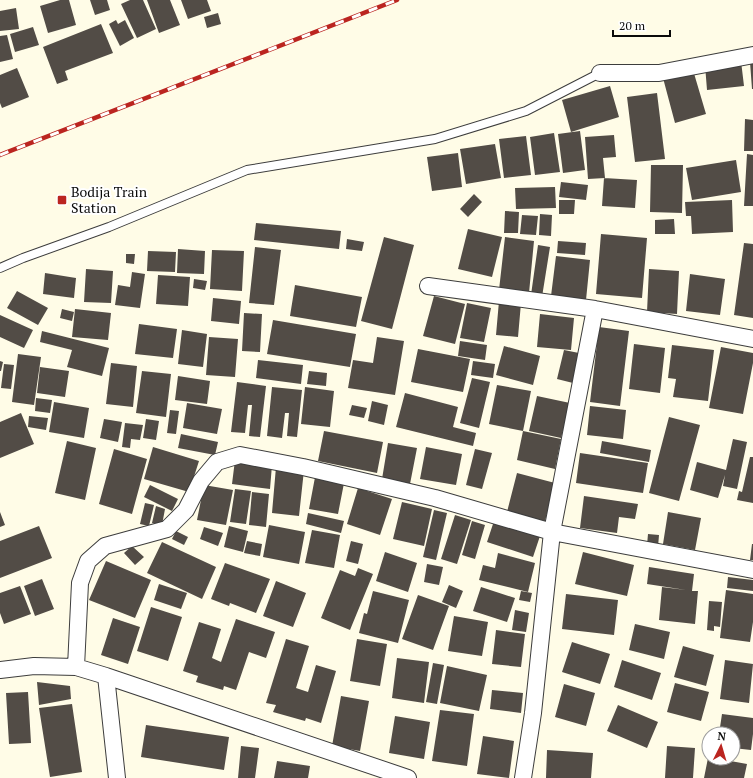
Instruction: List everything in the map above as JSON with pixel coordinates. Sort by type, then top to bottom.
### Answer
[{"type":"street","points":[[600,73],[659,73],[753,55]]},
{"type":"street","points":[[428,286],[595,309],[753,339]]},
{"type":"street","points":[[523,778],[533,713],[552,532],[595,309]]},
{"type":"street","points":[[76,667],[80,583],[88,561],[105,546],[167,529],[186,510],[201,482],[217,462],[240,455],[303,467],[435,498],[552,532],[753,570]]},
{"type":"street","points":[[0,670],[34,666],[76,667],[408,778]]},
{"type":"street","points":[[106,676],[117,778]]},
{"type":"lane","points":[[0,268],[23,258],[109,227],[247,170],[435,139],[526,111],[600,73]]},
{"type":"building","points":[[60,0],[69,0],[76,25],[48,33],[40,6]]},
{"type":"building","points":[[90,0],[107,0],[110,10],[95,15]]},
{"type":"building","points":[[130,0],[143,0],[156,29],[137,38],[121,4]]},
{"type":"building","points":[[147,0],[170,0],[180,25],[159,33]]},
{"type":"building","points":[[181,0],[207,0],[211,11],[188,19]]},
{"type":"building","points":[[16,8],[19,29],[0,31],[0,11]]},
{"type":"building","points":[[218,13],[221,24],[207,28],[204,17]]},
{"type":"building","points":[[116,20],[118,24],[125,20],[134,38],[120,46],[109,24]]},
{"type":"building","points":[[101,24],[113,53],[65,71],[68,80],[57,84],[43,47]]},
{"type":"building","points":[[33,27],[39,45],[15,52],[10,34]]},
{"type":"building","points":[[7,35],[13,59],[0,62],[0,36]]},
{"type":"building","points":[[741,61],[744,86],[707,90],[705,65]]},
{"type":"building","points":[[753,61],[753,89],[752,89],[750,62]]},
{"type":"building","points":[[17,68],[29,97],[2,108],[0,103],[0,75]]},
{"type":"building","points":[[693,70],[706,114],[675,123],[663,78]]},
{"type":"building","points":[[610,86],[619,117],[571,132],[562,100]]},
{"type":"building","points":[[657,93],[665,159],[635,162],[627,97]]},
{"type":"building","points":[[745,119],[753,120],[753,151],[744,151]]},
{"type":"building","points":[[580,131],[585,170],[563,173],[558,134]]},
{"type":"building","points":[[554,133],[560,172],[535,175],[530,137]]},
{"type":"building","points":[[614,135],[616,157],[603,158],[605,178],[588,179],[585,137]]},
{"type":"building","points":[[526,136],[531,175],[504,178],[499,139]]},
{"type":"building","points":[[495,144],[501,178],[466,184],[460,149]]},
{"type":"building","points":[[458,153],[462,187],[432,191],[427,157]]},
{"type":"building","points":[[747,154],[753,155],[753,206],[744,206]]},
{"type":"building","points":[[736,160],[741,192],[692,200],[686,168]]},
{"type":"building","points":[[651,165],[683,165],[682,213],[650,212]]},
{"type":"building","points":[[604,178],[637,180],[635,208],[602,206]]},
{"type":"building","points":[[561,182],[588,185],[586,200],[559,197]]},
{"type":"building","points":[[555,187],[556,208],[516,209],[515,188]]},
{"type":"building","points":[[474,194],[482,202],[468,217],[460,209]]},
{"type":"building","points":[[559,200],[575,200],[574,214],[559,214]]},
{"type":"building","points":[[732,200],[733,232],[692,234],[691,216],[686,216],[685,202]]},
{"type":"building","points":[[505,211],[519,212],[518,233],[504,233]]},
{"type":"building","points":[[540,214],[552,215],[551,236],[539,235]]},
{"type":"building","points":[[522,215],[538,216],[536,235],[520,234]]},
{"type":"building","points":[[674,219],[675,234],[655,234],[655,220]]},
{"type":"building","points":[[256,223],[341,231],[339,249],[254,240]]},
{"type":"building","points":[[468,229],[502,237],[492,277],[458,269]]},
{"type":"building","points":[[601,234],[647,238],[642,298],[596,294]]},
{"type":"building","points":[[384,237],[414,245],[392,329],[361,321]]},
{"type":"building","points":[[505,237],[534,241],[529,293],[499,290]]},
{"type":"building","points":[[347,239],[364,242],[362,251],[346,249]]},
{"type":"building","points":[[558,241],[586,243],[585,255],[557,253]]},
{"type":"building","points":[[744,243],[753,244],[753,318],[734,315]]},
{"type":"building","points":[[538,245],[550,247],[542,297],[531,295]]},
{"type":"building","points":[[255,247],[281,250],[274,305],[249,303]]},
{"type":"building","points":[[178,249],[205,251],[204,274],[177,273]]},
{"type":"building","points":[[212,250],[244,251],[242,291],[210,289]]},
{"type":"building","points":[[148,251],[176,252],[175,272],[147,271]]},
{"type":"building","points":[[126,254],[135,254],[134,264],[126,263]]},
{"type":"building","points":[[556,256],[590,260],[586,300],[551,296]]},
{"type":"building","points":[[86,269],[113,271],[111,303],[84,302]]},
{"type":"building","points":[[649,269],[679,271],[677,314],[647,312]]},
{"type":"building","points":[[132,272],[145,274],[140,308],[115,305],[118,285],[130,287]]},
{"type":"building","points":[[45,273],[76,278],[74,298],[43,294]]},
{"type":"building","points":[[690,274],[725,279],[720,315],[686,311]]},
{"type":"building","points":[[158,275],[190,277],[188,306],[156,304]]},
{"type":"building","points":[[194,279],[207,281],[205,290],[193,288]]},
{"type":"building","points":[[295,285],[362,297],[356,327],[290,316]]},
{"type":"building","points":[[17,291],[48,308],[38,325],[7,308]]},
{"type":"building","points":[[434,296],[465,304],[455,344],[423,336]]},
{"type":"building","points":[[213,298],[241,301],[239,324],[211,321]]},
{"type":"building","points":[[499,301],[521,303],[518,337],[496,335]]},
{"type":"building","points":[[467,303],[491,308],[484,342],[460,338]]},
{"type":"building","points":[[62,309],[74,312],[72,321],[60,318]]},
{"type":"building","points":[[75,309],[111,313],[108,340],[72,337]]},
{"type":"building","points":[[244,313],[262,314],[260,352],[242,351]]},
{"type":"building","points":[[540,314],[574,318],[571,350],[537,347]]},
{"type":"building","points":[[0,315],[33,330],[24,348],[0,337]]},
{"type":"building","points":[[273,320],[356,334],[350,367],[267,354]]},
{"type":"building","points":[[139,324],[177,329],[173,358],[135,354]]},
{"type":"building","points":[[599,327],[629,331],[620,406],[590,402]]},
{"type":"building","points":[[182,330],[207,334],[203,367],[178,364]]},
{"type":"building","points":[[42,331],[109,348],[102,376],[67,367],[72,350],[40,342]]},
{"type":"building","points":[[209,337],[238,339],[235,377],[206,375]]},
{"type":"building","points":[[377,337],[404,341],[395,395],[348,388],[353,360],[373,363]]},
{"type":"building","points":[[460,341],[487,345],[485,360],[458,356]]},
{"type":"building","points":[[634,344],[665,348],[660,393],[629,389]]},
{"type":"building","points":[[672,345],[714,350],[708,401],[673,397],[676,379],[668,378]]},
{"type":"building","points":[[504,346],[540,356],[533,385],[496,375]]},
{"type":"building","points":[[721,347],[753,353],[753,363],[743,414],[709,408]]},
{"type":"building","points":[[418,349],[470,359],[463,392],[411,382]]},
{"type":"building","points":[[564,350],[579,353],[573,383],[557,379]]},
{"type":"building","points":[[18,354],[41,357],[34,405],[12,402]]},
{"type":"building","points":[[258,360],[303,365],[301,384],[256,378]]},
{"type":"building","points":[[0,361],[3,362],[1,371],[0,371]]},
{"type":"building","points":[[473,361],[495,364],[493,378],[471,375]]},
{"type":"building","points":[[111,363],[137,366],[133,407],[106,404]]},
{"type":"building","points":[[4,364],[14,365],[11,389],[1,388]]},
{"type":"building","points":[[40,367],[69,371],[65,397],[37,393]]},
{"type":"building","points":[[142,371],[171,374],[166,417],[136,413]]},
{"type":"building","points":[[309,371],[327,373],[326,386],[307,384]]},
{"type":"building","points":[[178,376],[210,381],[207,404],[175,400]]},
{"type":"building","points":[[472,378],[490,382],[479,428],[460,423]]},
{"type":"building","points":[[237,382],[266,386],[260,437],[249,436],[252,405],[248,405],[245,433],[231,432]]},
{"type":"building","points":[[497,385],[531,391],[523,431],[489,424]]},
{"type":"building","points":[[272,387],[302,390],[297,437],[287,436],[289,413],[285,413],[282,438],[267,436]]},
{"type":"building","points":[[305,387],[334,391],[330,427],[301,424]]},
{"type":"building","points":[[405,393],[458,407],[453,427],[476,433],[473,446],[396,427]]},
{"type":"building","points":[[537,396],[570,403],[561,438],[529,431]]},
{"type":"building","points":[[36,398],[52,400],[50,413],[35,411]]},
{"type":"building","points":[[372,401],[388,405],[384,425],[368,421]]},
{"type":"building","points":[[54,402],[89,408],[84,438],[49,432]]},
{"type":"building","points":[[187,403],[222,409],[217,434],[183,428]]},
{"type":"building","points":[[352,405],[367,408],[364,418],[349,415]]},
{"type":"building","points":[[590,406],[626,410],[623,439],[587,435]]},
{"type":"building","points":[[170,410],[179,411],[176,434],[167,433]]},
{"type":"building","points":[[21,413],[34,444],[0,458],[0,422]]},
{"type":"building","points":[[29,416],[48,418],[46,430],[28,427]]},
{"type":"building","points":[[669,417],[700,425],[679,501],[649,493]]},
{"type":"building","points":[[104,419],[122,422],[118,442],[100,438]]},
{"type":"building","points":[[146,419],[159,421],[156,440],[143,438]]},
{"type":"building","points":[[125,423],[143,425],[140,440],[131,439],[130,448],[122,447]]},
{"type":"building","points":[[324,431],[383,442],[377,473],[318,461]]},
{"type":"building","points":[[523,431],[561,439],[555,469],[517,460]]},
{"type":"building","points":[[181,434],[218,442],[215,455],[178,448]]},
{"type":"building","points":[[733,439],[747,442],[737,489],[723,486],[725,475],[718,498],[690,490],[697,462],[726,470]]},
{"type":"building","points":[[67,441],[96,448],[85,500],[55,493]]},
{"type":"building","points":[[602,441],[651,450],[649,462],[600,453]]},
{"type":"building","points":[[388,443],[417,448],[410,484],[382,479]]},
{"type":"building","points":[[153,447],[199,461],[189,492],[144,479]]},
{"type":"building","points":[[426,447],[462,454],[456,485],[420,479]]},
{"type":"building","points":[[114,449],[147,459],[132,514],[99,504]]},
{"type":"building","points":[[475,449],[492,453],[482,489],[466,485]]},
{"type":"building","points":[[580,453],[648,463],[643,493],[576,483]]},
{"type":"building","points":[[750,457],[753,457],[753,503],[737,500],[739,491],[742,492]]},
{"type":"building","points":[[235,460],[272,465],[270,489],[232,484]]},
{"type":"building","points":[[276,467],[304,470],[299,516],[272,513]]},
{"type":"building","points":[[316,472],[345,478],[338,514],[309,509]]},
{"type":"building","points":[[517,473],[555,483],[545,521],[507,512]]},
{"type":"building","points":[[150,485],[178,499],[172,511],[144,497]]},
{"type":"building","points":[[204,485],[233,490],[226,525],[197,520]]},
{"type":"building","points":[[358,488],[392,499],[380,535],[347,524]]},
{"type":"building","points":[[235,489],[251,491],[246,524],[230,522]]},
{"type":"building","points":[[252,492],[269,494],[266,527],[249,525]]},
{"type":"building","points":[[584,496],[638,504],[635,519],[619,517],[617,533],[580,528]]},
{"type":"building","points":[[402,502],[432,509],[424,546],[393,539]]},
{"type":"building","points":[[145,503],[154,505],[149,526],[140,524]]},
{"type":"building","points":[[156,506],[165,509],[162,525],[152,523]]},
{"type":"building","points":[[434,510],[447,513],[436,560],[423,557]]},
{"type":"building","points":[[0,512],[5,525],[0,527]]},
{"type":"building","points":[[668,512],[701,518],[695,550],[663,544]]},
{"type":"building","points":[[308,513],[344,521],[341,533],[306,524]]},
{"type":"building","points":[[455,515],[471,520],[457,564],[441,559]]},
{"type":"building","points":[[472,521],[485,525],[475,559],[462,555]]},
{"type":"building","points":[[494,521],[540,536],[533,557],[487,542]]},
{"type":"building","points":[[269,525],[305,532],[299,564],[263,557]]},
{"type":"building","points":[[39,526],[52,558],[0,578],[0,541]]},
{"type":"building","points":[[229,526],[248,531],[243,552],[224,547]]},
{"type":"building","points":[[204,527],[223,533],[218,546],[200,539]]},
{"type":"building","points":[[312,530],[340,535],[334,568],[305,563]]},
{"type":"building","points":[[176,531],[188,537],[184,545],[172,539]]},
{"type":"building","points":[[648,534],[659,535],[658,547],[647,545]]},
{"type":"building","points":[[247,541],[262,544],[260,556],[244,553]]},
{"type":"building","points":[[351,541],[363,544],[358,564],[346,561]]},
{"type":"building","points":[[162,542],[216,567],[202,599],[147,573]]},
{"type":"building","points":[[752,544],[753,560],[750,560]]},
{"type":"building","points":[[132,546],[144,557],[135,565],[124,553]]},
{"type":"building","points":[[385,552],[417,563],[408,592],[376,581]]},
{"type":"building","points":[[583,552],[634,565],[627,596],[575,584]]},
{"type":"building","points":[[498,553],[535,563],[528,592],[479,580],[483,565],[495,568]]},
{"type":"building","points":[[106,561],[151,580],[135,618],[89,600]]},
{"type":"building","points":[[225,563],[270,579],[256,613],[230,603],[229,606],[211,599]]},
{"type":"building","points":[[427,564],[443,567],[439,585],[424,582]]},
{"type":"building","points":[[649,567],[694,574],[692,591],[698,591],[695,624],[659,620],[662,587],[686,590],[647,584]]},
{"type":"building","points":[[358,568],[373,574],[350,630],[321,618],[340,570],[355,576]]},
{"type":"building","points":[[728,577],[753,580],[753,591],[727,588]]},
{"type":"building","points":[[42,579],[54,609],[35,616],[24,586]]},
{"type":"building","points":[[276,581],[306,593],[293,627],[263,616]]},
{"type":"building","points":[[159,584],[187,593],[181,609],[154,600]]},
{"type":"building","points":[[449,585],[463,591],[456,608],[442,602]]},
{"type":"building","points":[[20,586],[31,614],[4,624],[0,613],[0,593]]},
{"type":"building","points":[[481,587],[515,598],[507,622],[473,611]]},
{"type":"building","points":[[726,590],[753,594],[753,622],[750,642],[720,638]]},
{"type":"building","points":[[373,591],[409,600],[398,643],[359,633],[364,613],[367,614]]},
{"type":"building","points":[[521,591],[532,593],[530,602],[519,600]]},
{"type":"building","points":[[566,594],[618,600],[614,635],[562,629]]},
{"type":"building","points":[[418,595],[449,606],[433,650],[402,639]]},
{"type":"building","points":[[709,601],[722,602],[720,627],[714,626],[714,631],[707,630]]},
{"type":"building","points":[[151,607],[182,617],[168,661],[137,651]]},
{"type":"building","points":[[515,610],[529,613],[526,632],[512,630]]},
{"type":"building","points":[[454,616],[488,622],[482,656],[448,651]]},
{"type":"building","points":[[113,618],[140,627],[128,664],[101,655]]},
{"type":"building","points":[[236,619],[275,632],[266,658],[249,652],[236,690],[224,686],[223,690],[196,682],[198,676],[183,671],[199,622],[221,629],[212,658],[221,662]]},
{"type":"building","points":[[635,624],[670,632],[664,659],[629,650]]},
{"type":"building","points":[[496,630],[525,634],[521,667],[492,664]]},
{"type":"building","points":[[286,639],[309,646],[296,688],[308,692],[316,665],[336,671],[321,723],[306,718],[305,721],[273,712],[276,705],[266,703]]},
{"type":"building","points":[[357,639],[387,644],[380,686],[350,681]]},
{"type":"building","points":[[572,642],[610,654],[600,684],[562,672]]},
{"type":"building","points":[[683,646],[714,655],[706,686],[674,677]]},
{"type":"building","points":[[397,658],[429,662],[424,703],[392,698]]},
{"type":"building","points":[[622,660],[661,673],[652,700],[614,687]]},
{"type":"building","points":[[725,660],[753,664],[749,703],[720,699]]},
{"type":"building","points":[[433,663],[444,665],[437,704],[426,702]]},
{"type":"building","points":[[447,666],[487,675],[479,711],[440,703]]},
{"type":"building","points":[[37,682],[70,686],[71,699],[39,705]]},
{"type":"building","points":[[675,683],[709,692],[701,721],[667,712]]},
{"type":"building","points":[[564,684],[595,693],[586,726],[555,717]]},
{"type":"building","points":[[492,690],[523,693],[521,713],[490,709]]},
{"type":"building","points":[[28,692],[31,743],[9,744],[6,693]]},
{"type":"building","points":[[341,696],[369,701],[360,751],[332,746]]},
{"type":"building","points":[[72,704],[82,772],[50,777],[39,708]]},
{"type":"building","points":[[618,705],[658,722],[647,748],[607,731]]},
{"type":"building","points":[[440,710],[474,714],[467,766],[432,761]]},
{"type":"building","points":[[722,714],[753,718],[751,750],[741,749],[741,726],[720,726]]},
{"type":"building","points":[[395,716],[430,722],[424,759],[389,753]]},
{"type":"building","points":[[146,725],[229,737],[224,770],[141,757]]},
{"type":"building","points":[[483,736],[514,741],[509,778],[477,774]]},
{"type":"building","points":[[241,746],[259,748],[255,778],[238,778]]},
{"type":"building","points":[[667,746],[695,748],[693,778],[665,778]]},
{"type":"building","points":[[547,750],[593,753],[591,778],[546,778]]},
{"type":"building","points":[[277,761],[310,766],[308,778],[274,778]]},
{"type":"building","points":[[741,763],[747,764],[744,778],[704,778],[706,766],[741,766]]},
{"type":"railway","points":[[0,155],[397,0]]},
{"type":"place","name":"Bodija Train Station","points":[[62,200]]}]
